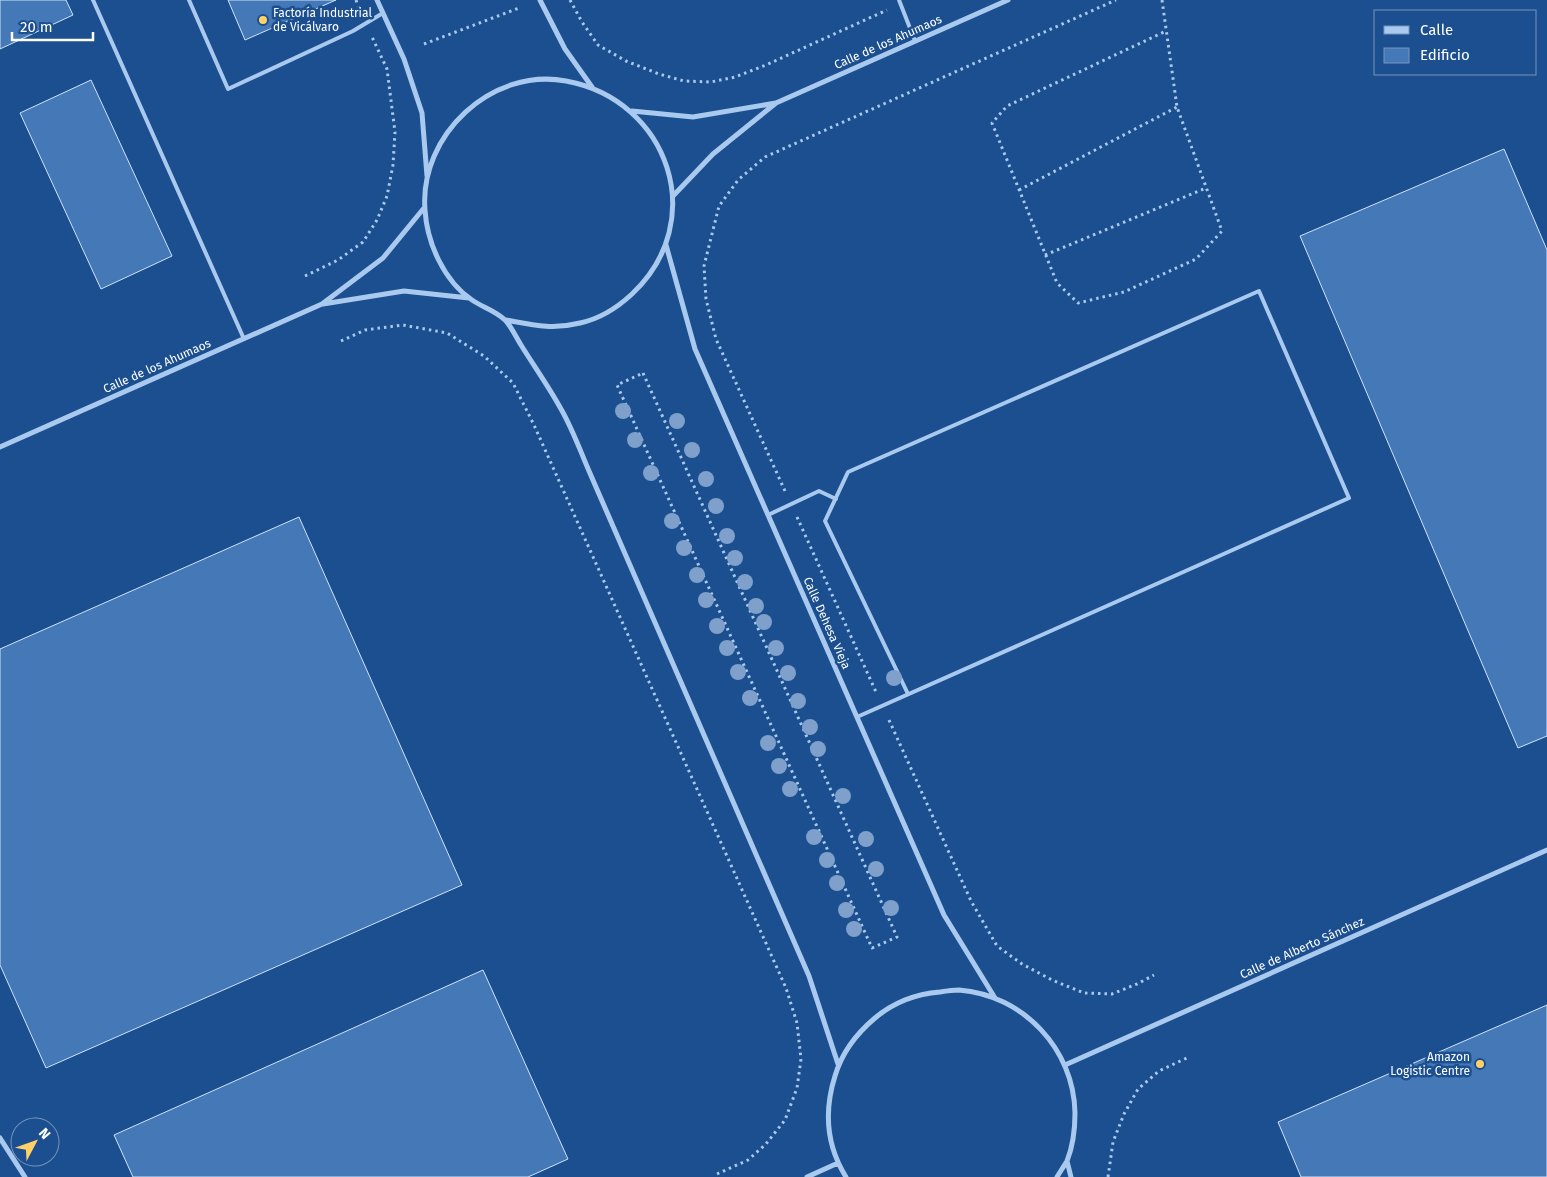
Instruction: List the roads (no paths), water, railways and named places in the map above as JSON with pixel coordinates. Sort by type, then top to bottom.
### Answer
[{"type":"street","points":[[377,0],[404,59],[422,113],[427,178],[424,208],[430,242],[445,273],[469,298],[506,320],[544,328],[583,323],[618,306],[647,280],[666,246],[672,221],[673,196],[666,164],[652,136],[632,111],[613,97],[592,87],[562,80],[532,80],[502,88],[476,103],[454,123],[437,149],[427,178]]},
{"type":"street","points":[[540,0],[565,49],[592,87]]},
{"type":"street","name":"Calle de los Ahumaos","points":[[632,111],[693,117],[776,103],[1008,0]]},
{"type":"street","name":"Calle de los Ahumaos","points":[[673,196],[713,154],[776,103]]},
{"type":"street","name":"Calle de los Ahumaos","points":[[0,447],[322,304],[383,258],[424,208]]},
{"type":"street","name":"Calle Dehesa Vieja","points":[[666,246],[695,348],[768,515],[944,915],[995,998]]},
{"type":"street","name":"Calle de los Ahumaos","points":[[322,304],[404,291],[469,298]]},
{"type":"street","points":[[506,320],[562,410],[809,976],[838,1064]]},
{"type":"street","name":"Calle de Alberto Sánchez","points":[[1066,1065],[1547,850]]},
{"type":"street","points":[[846,1177],[838,1164],[829,1130],[829,1096],[838,1064],[858,1032],[887,1008],[921,994],[959,990],[995,998],[1024,1014],[1048,1037],[1066,1065],[1074,1096],[1075,1129],[1067,1160],[1057,1177]]},
{"type":"street","points":[[0,1138],[26,1177]]},
{"type":"street","points":[[1067,1160],[1071,1177]]},
{"type":"street","points":[[807,1177],[838,1164]]},
{"type":"lane","points":[[93,0],[244,339]]},
{"type":"lane","points":[[189,0],[228,88],[353,31],[383,13]]},
{"type":"lane","points":[[900,2],[915,41]]},
{"type":"lane","points":[[857,717],[1349,498],[1258,291],[848,472],[825,521],[908,694]]},
{"type":"lane","points":[[768,515],[819,491],[836,499]]},
{"type":"place","name":"Factoría Industrial de Vicálvaro","points":[[263,20]]},
{"type":"place","name":"Amazon Logistic Centre","points":[[1480,1064]]}]
